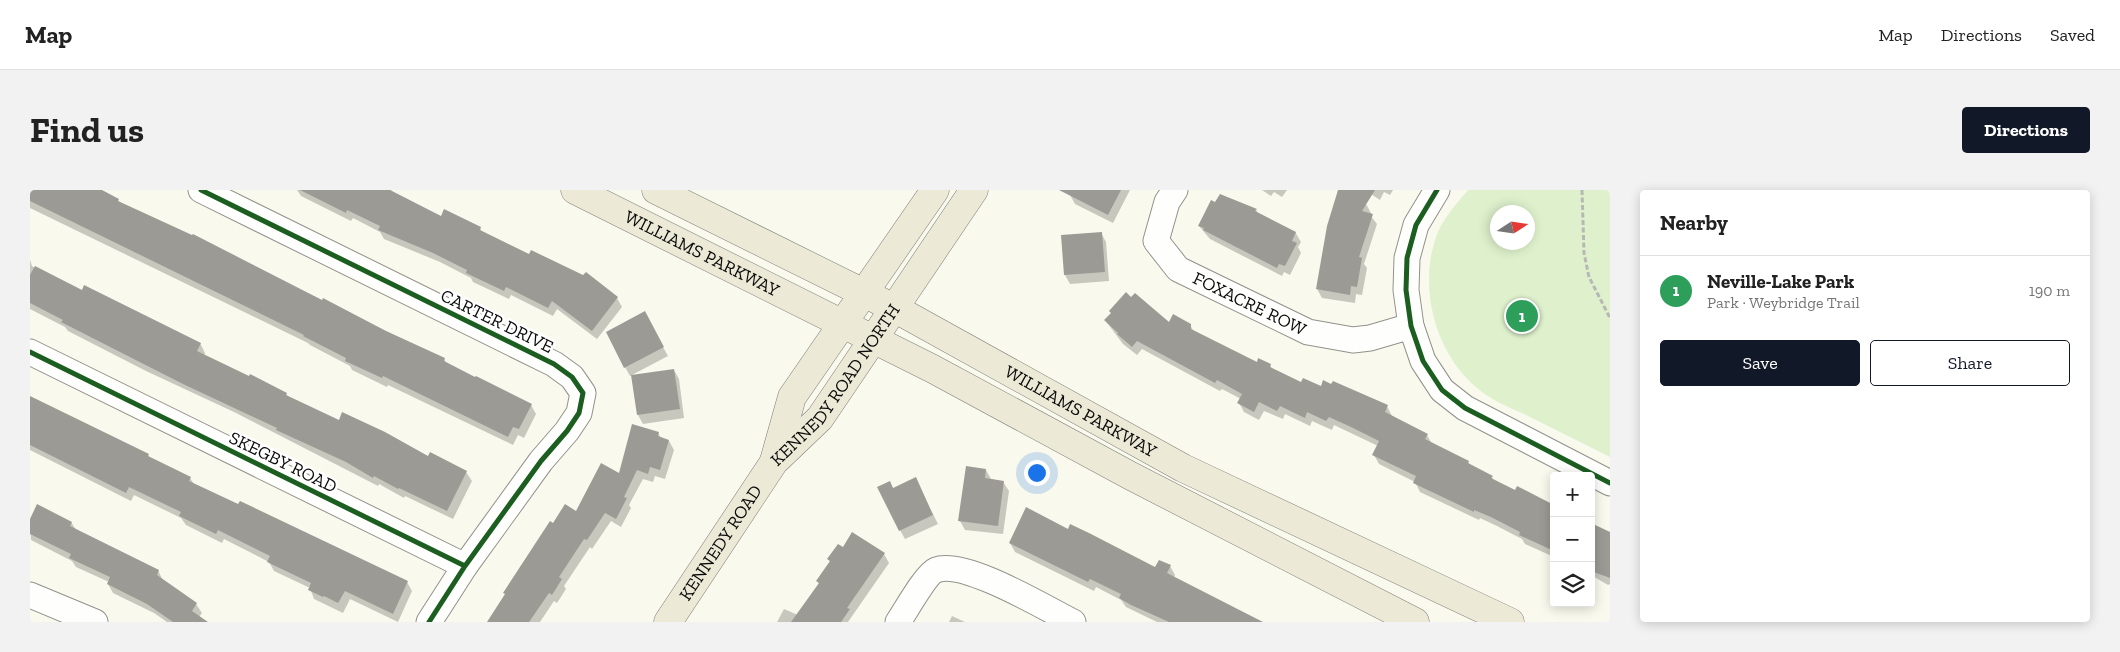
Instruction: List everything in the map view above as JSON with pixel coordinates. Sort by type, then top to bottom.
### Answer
[{"type":"main road","name":"WILLIAMS PARKWAY","points":[[576,190],[933,369],[1140,481],[1415,622]]},
{"type":"main road","name":"WILLIAMS PARKWAY","points":[[656,190],[894,308],[1183,468],[1510,622]]},
{"type":"main road","name":"KENNEDY ROAD NORTH","points":[[774,462],[792,397],[936,190]]},
{"type":"main road","name":"KENNEDY ROAD NORTH","points":[[774,462],[820,418],[974,190]]},
{"type":"main road","name":"KENNEDY ROAD","points":[[668,622],[774,462]]},
{"type":"street","name":"CARTER DRIVE","points":[[202,190],[554,364],[572,377],[584,393],[579,413],[567,431],[540,460],[465,566]]},
{"type":"street","name":"FOXACRE ROW","points":[[1175,190],[1167,202],[1156,241],[1178,269],[1308,332],[1353,340],[1370,338],[1411,326]]},
{"type":"street","points":[[1437,190],[1416,225],[1407,258],[1406,290],[1411,326],[1423,361],[1442,390],[1465,408],[1610,483]]},
{"type":"street","name":"SKEGBY ROAD","points":[[30,352],[465,566]]},
{"type":"street","points":[[429,622],[465,566]]},
{"type":"street","points":[[898,622],[923,583],[934,570],[947,568],[975,573],[1073,622]]},
{"type":"street","points":[[30,595],[95,622]]},
{"type":"path","points":[[1582,190],[1584,253],[1589,278],[1610,318]]},
{"type":"green space","points":[[1468,190],[1610,190],[1610,457],[1491,398],[1473,385],[1458,368],[1446,349],[1437,328],[1431,306],[1429,284],[1430,262],[1437,233]]},
{"type":"building","points":[[30,190],[102,190],[119,199],[118,201],[193,234],[322,300],[323,298],[386,331],[445,358],[444,361],[532,404],[519,429],[513,427],[508,437],[383,376],[382,378],[345,361],[346,358],[304,335],[30,201]]},
{"type":"building","points":[[300,190],[390,190],[441,216],[444,209],[481,227],[480,230],[529,254],[531,250],[583,275],[586,272],[618,297],[592,331],[552,301],[548,308],[506,287],[504,291],[466,273],[467,270],[433,253],[378,230],[380,226],[347,210],[346,213]]},
{"type":"building","points":[[1059,190],[1121,190],[1108,215]]},
{"type":"building","points":[[1338,190],[1375,190],[1362,211],[1373,214],[1359,257],[1362,258],[1357,287],[1351,286],[1350,295],[1316,289],[1327,226]]},
{"type":"building","points":[[1220,194],[1257,209],[1255,211],[1296,232],[1292,241],[1297,243],[1285,266],[1279,264],[1277,268],[1198,226],[1211,200],[1215,202]]},
{"type":"building","points":[[1102,232],[1105,272],[1064,275],[1061,235]]},
{"type":"building","points":[[35,266],[82,290],[84,285],[201,343],[197,351],[249,376],[250,374],[287,393],[286,395],[339,420],[342,412],[385,432],[428,456],[430,452],[467,471],[447,511],[374,476],[373,478],[346,462],[276,430],[277,428],[183,384],[61,322],[63,320],[30,303],[30,275]]},
{"type":"building","points":[[1126,292],[1131,297],[1135,293],[1169,322],[1173,314],[1191,324],[1191,329],[1257,362],[1258,358],[1271,364],[1270,367],[1301,382],[1303,378],[1321,386],[1323,380],[1331,384],[1333,381],[1388,405],[1385,412],[1428,434],[1425,439],[1469,461],[1468,463],[1493,476],[1491,478],[1515,490],[1517,486],[1550,503],[1550,549],[1519,535],[1520,532],[1491,517],[1474,510],[1474,512],[1413,483],[1416,476],[1372,455],[1379,441],[1351,427],[1329,417],[1326,421],[1307,412],[1305,418],[1280,406],[1277,411],[1259,402],[1254,412],[1237,403],[1242,394],[1217,380],[1215,383],[1137,341],[1132,347],[1104,320],[1111,313],[1109,311]]},
{"type":"building","points":[[645,311],[664,347],[624,368],[606,332]]},
{"type":"building","points":[[674,369],[680,409],[637,415],[631,375]]},
{"type":"building","points":[[30,396],[149,454],[148,456],[191,477],[189,481],[238,504],[240,501],[408,581],[393,614],[345,591],[338,603],[323,597],[308,590],[311,583],[267,562],[270,556],[218,530],[216,534],[179,516],[181,512],[129,487],[126,493],[30,445]]},
{"type":"building","points":[[632,424],[659,432],[658,436],[669,440],[660,470],[650,467],[648,474],[637,470],[624,497],[627,498],[616,519],[605,513],[587,540],[584,539],[559,577],[562,579],[552,595],[549,593],[529,622],[487,622],[505,594],[503,593],[550,521],[553,523],[565,504],[576,511],[601,463],[619,473]]},
{"type":"building","points":[[966,466],[986,469],[985,478],[1004,481],[998,526],[958,521]]},
{"type":"building","points":[[916,477],[933,515],[899,531],[877,487],[890,481],[893,488]]},
{"type":"building","points":[[37,504],[72,522],[70,526],[159,570],[157,575],[197,603],[192,611],[208,622],[173,622],[147,604],[107,584],[110,577],[69,558],[71,554],[30,534],[30,519]]},
{"type":"building","points":[[1026,507],[1068,529],[1070,524],[1155,567],[1159,560],[1171,565],[1167,573],[1263,622],[1169,622],[1131,605],[1119,598],[1121,594],[1090,579],[1088,582],[1009,543]]},
{"type":"building","points":[[1595,525],[1610,532],[1610,578],[1595,572]]},
{"type":"building","points":[[852,532],[885,553],[847,608],[850,609],[841,622],[791,622],[819,583],[816,581],[830,561],[827,559],[838,544],[843,547]]},
{"type":"cycle path","points":[[201,190],[554,364],[572,377],[583,393],[579,413],[567,431],[541,461],[465,566],[429,622]]},
{"type":"cycle path","points":[[1437,190],[1416,225],[1407,258],[1406,290],[1411,326],[1423,361],[1442,390],[1465,408],[1610,483]]},
{"type":"cycle path","points":[[30,352],[465,566]]},
{"type":"place","name":"Neville-Lake Park","points":[[1522,316]]}]
